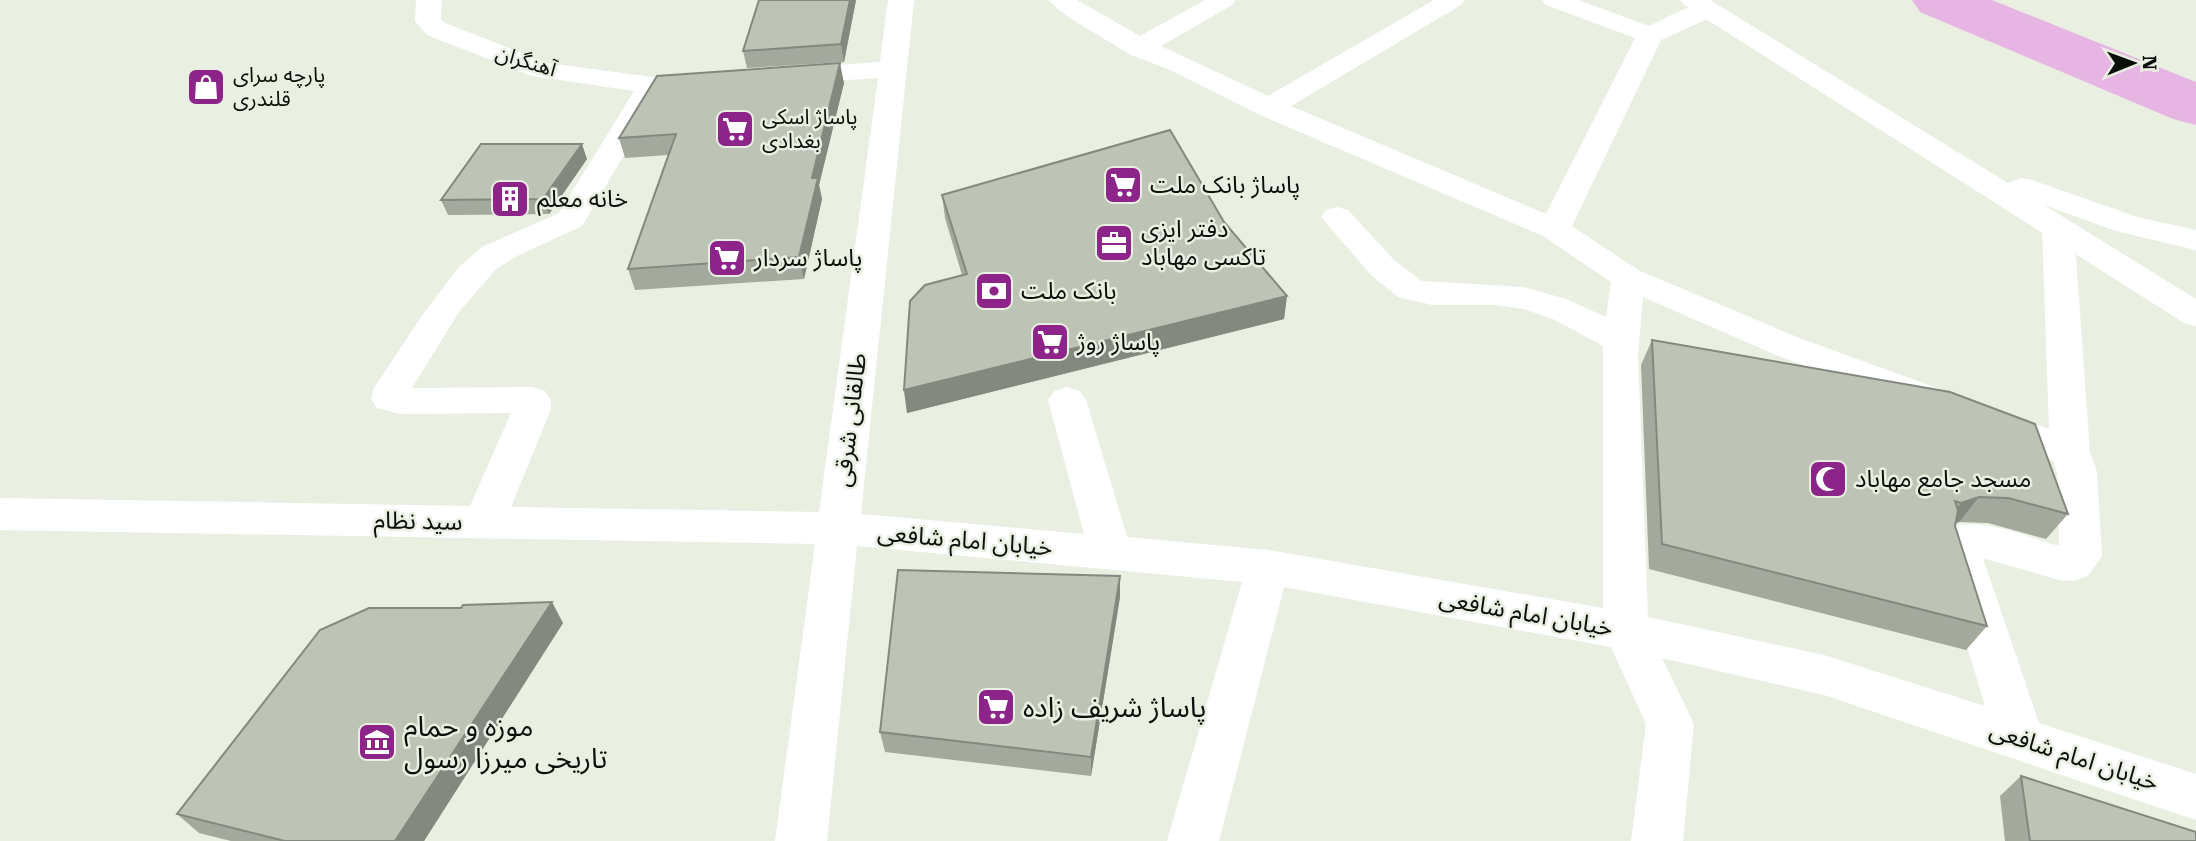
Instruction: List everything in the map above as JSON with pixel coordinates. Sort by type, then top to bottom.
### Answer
[{"type":"street","name":"آهنگران","points":[[429,0],[428,21],[436,29],[542,70],[652,85],[705,82]]},
{"type":"street","name":"طالقانی شرقی","points":[[801,841],[901,0]]},
{"type":"street","points":[[1061,0],[1087,20],[1138,48],[1268,108],[1554,229],[1628,278],[1789,347],[2070,452]]},
{"type":"street","points":[[1138,48],[1223,0]]},
{"type":"street","points":[[1268,108],[1452,0]]},
{"type":"street","points":[[1555,0],[1650,34]]},
{"type":"street","points":[[1554,229],[1650,34],[1700,5],[2196,314]]},
{"type":"street","points":[[759,78],[893,69]]},
{"type":"street","points":[[483,523],[532,409],[532,400],[400,401],[390,399],[393,388],[460,287],[484,262],[508,246],[561,226],[571,219],[652,85]]},
{"type":"street","points":[[1932,151],[2002,181],[2127,225],[2196,240]]},
{"type":"street","points":[[1338,217],[1388,272],[1409,289],[1508,295],[1563,308],[1622,341]]},
{"type":"street","points":[[2019,737],[1959,550],[1960,540],[1978,540],[2059,563],[2073,564],[2081,556],[2077,472],[2070,452],[2058,228]]},
{"type":"street","points":[[1628,278],[1622,341],[1626,631],[1670,724],[1657,841]]},
{"type":"street","points":[[1067,400],[1111,554]]},
{"type":"street","name":"سید نظام","points":[[0,514],[837,528]]},
{"type":"street","name":"خیابان امام شافعی","points":[[837,528],[1268,567],[1626,631],[1824,675],[2196,797]]},
{"type":"street","points":[[1193,841],[1268,567]]},
{"type":"building","points":[[759,0],[850,0],[841,44],[743,51]]},
{"type":"building","points":[[840,63],[812,178],[818,178],[799,257],[628,269],[676,134],[619,138],[657,76]]},
{"type":"building","points":[[1170,130],[1224,222],[1287,296],[904,390],[910,301],[925,285],[967,274],[942,195]]},
{"type":"building","name":"خانه معلم","points":[[481,144],[582,144],[543,199],[441,200]]},
{"type":"building","name":"مسجد جامع مهاباد","points":[[1652,340],[1950,392],[2035,424],[2068,514],[2008,498],[1979,497],[1961,503],[1955,501],[1958,510],[1955,526],[1987,626],[1662,544]]},
{"type":"building","name":"پاساژ شریف زاده","points":[[898,570],[1120,576],[1091,757],[880,732]]},
{"type":"building","name":"موزه و حمام تاریخی میرزا رسول","points":[[552,602],[395,841],[285,841],[177,814],[320,630],[369,608],[461,608],[463,605]]},
{"type":"building","points":[[2021,776],[2196,832],[2196,841],[2030,841]]},
{"type":"waterway","points":[[1941,0],[2196,105]]},
{"type":"place","name":"پارچه سرای قلندری","points":[[206,87]]},
{"type":"place","name":"پاساژ اسکی بغدادی","points":[[735,129]]},
{"type":"place","name":"پاساژ بانک ملت","points":[[1123,185]]},
{"type":"place","name":"خانه معلم","points":[[510,199]]},
{"type":"place","name":"دفتر ایزی تاکسی مهاباد","points":[[1114,243]]},
{"type":"place","name":"پاساژ سردار","points":[[727,258]]},
{"type":"place","name":"بانک ملت","points":[[994,291]]},
{"type":"place","name":"پاساژ روژ","points":[[1050,342]]},
{"type":"place","name":"مسجد جامع مهاباد","points":[[1828,479]]},
{"type":"place","name":"پاساژ شریف زاده","points":[[996,707]]},
{"type":"place","name":"موزه و حمام تاریخی میرزا رسول","points":[[377,742]]}]
